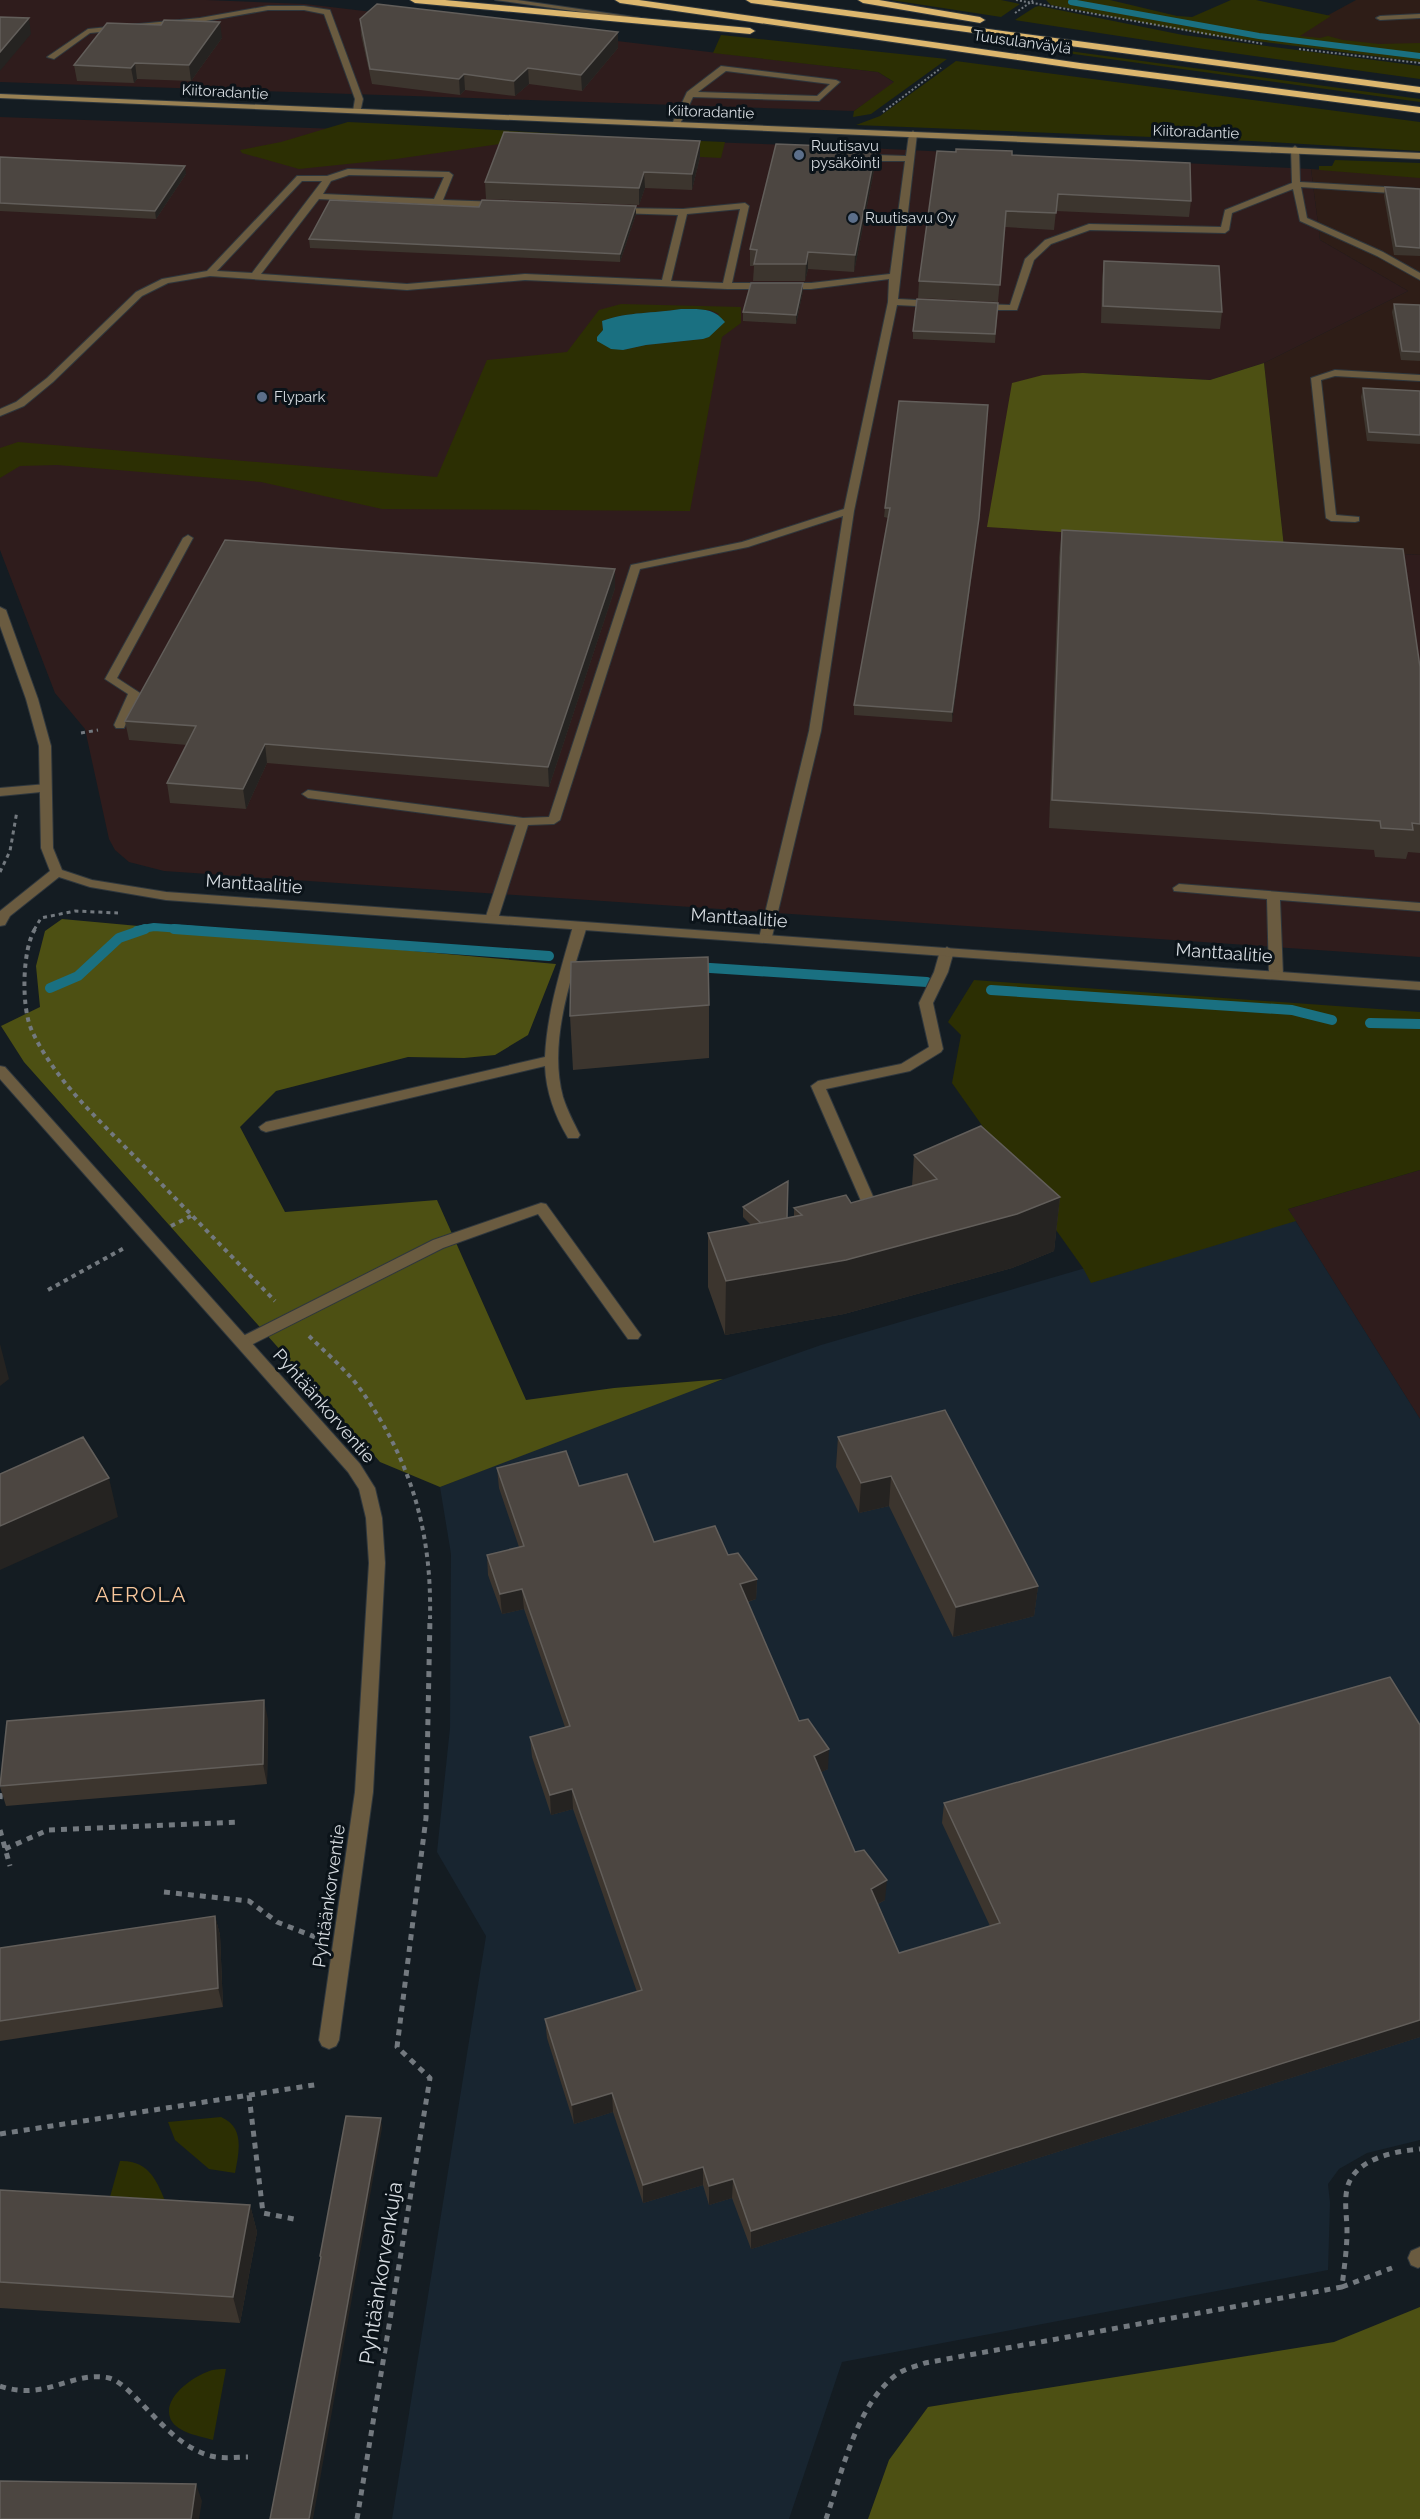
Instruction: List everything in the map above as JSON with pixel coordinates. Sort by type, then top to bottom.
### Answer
[{"type":"highway","points":[[415,0],[646,19],[759,32]]},
{"type":"highway","name":"Tuusulanväylä","points":[[620,0],[1080,66],[1420,110]]},
{"type":"highway","name":"Tuusulanväylä","points":[[751,0],[1420,90]]},
{"type":"highway","points":[[863,0],[1396,87]]},
{"type":"highway","points":[[771,33],[1080,66]]},
{"type":"main road","name":"Kiitoradantie","points":[[0,96],[1420,156]]},
{"type":"street","points":[[499,0],[646,19]]},
{"type":"street","points":[[51,57],[88,31],[200,20],[268,8],[304,8],[327,12],[358,99],[357,111]]},
{"type":"street","points":[[1380,18],[1420,16]]},
{"type":"street","points":[[676,124],[690,94],[724,68],[836,82],[819,99],[690,94]]},
{"type":"street","points":[[766,938],[815,731],[849,511],[893,302],[894,276],[913,134]]},
{"type":"street","points":[[1295,149],[1296,184],[1303,219],[1380,254],[1420,277]]},
{"type":"street","points":[[876,158],[909,159]]},
{"type":"street","points":[[210,273],[300,177],[328,179],[348,172],[449,175],[437,202]]},
{"type":"street","points":[[254,278],[328,179]]},
{"type":"street","points":[[970,306],[1014,308],[1030,259],[1048,242],[1089,227],[1225,230],[1228,212],[1296,184],[1420,192]]},
{"type":"street","points":[[317,196],[507,205]]},
{"type":"street","points":[[609,209],[683,212],[745,206],[727,286]]},
{"type":"street","points":[[666,284],[683,212]]},
{"type":"street","points":[[0,413],[20,404],[50,380],[139,294],[165,280],[210,273],[254,278],[408,286],[525,277],[727,286],[811,286],[894,276]]},
{"type":"street","points":[[893,302],[948,305]]},
{"type":"street","points":[[1355,519],[1331,518],[1316,378],[1335,373],[1420,378]]},
{"type":"street","points":[[308,794],[523,822],[554,820],[635,567],[744,545],[849,511]]},
{"type":"street","points":[[120,725],[134,693],[111,679],[188,538]]},
{"type":"street","points":[[0,610],[32,699],[45,746],[47,848],[57,872],[5,914],[0,922]]},
{"type":"street","points":[[0,792],[47,788]]},
{"type":"street","points":[[492,919],[523,822]]},
{"type":"street","name":"Manttaalitie","points":[[57,872],[90,883],[166,896],[1420,986]]},
{"type":"street","points":[[1179,888],[1420,907]]},
{"type":"street","points":[[1273,895],[1276,975]]},
{"type":"street","points":[[573,1135],[556,1095],[552,1060],[556,1024],[580,926]]},
{"type":"street","points":[[878,1223],[818,1086],[905,1068],[936,1049],[926,1003],[948,951]]},
{"type":"street","points":[[266,1127],[552,1060]]},
{"type":"street","name":"Pyhtäänkorventie","points":[[0,1070],[354,1467],[367,1488],[374,1518],[377,1563],[364,1792],[329,2040]]},
{"type":"street","points":[[244,1342],[438,1244],[541,1208],[633,1335]]},
{"type":"path","points":[[1016,0],[1273,46]]},
{"type":"path","points":[[1007,18],[1034,0]]},
{"type":"path","points":[[1296,49],[1420,63]]},
{"type":"path","points":[[881,113],[944,66]]},
{"type":"path","points":[[75,910],[41,918],[32,932],[26,966],[26,1000],[31,1029],[67,1087],[291,1317]]},
{"type":"path","points":[[48,1290],[83,1269],[192,1216]]},
{"type":"path","name":"Pyhtäänkorvenkuja","points":[[291,1317],[362,1391],[394,1443],[416,1495],[427,1543],[431,1592],[426,1818],[397,2047],[430,2078],[357,2519]]},
{"type":"path","points":[[0,1799],[3,1777]]},
{"type":"path","points":[[5,1849],[48,1830],[240,1822]]},
{"type":"path","points":[[0,1830],[10,1866]]},
{"type":"path","points":[[164,1892],[249,1900],[277,1922],[342,1947]]},
{"type":"path","points":[[0,2134],[320,2084]]},
{"type":"path","points":[[249,2095],[262,2213],[294,2218]]},
{"type":"path","points":[[1342,2287],[1347,2231],[1346,2194],[1352,2176],[1374,2160],[1406,2150],[1420,2149]]},
{"type":"path","points":[[826,2519],[861,2420],[877,2393],[900,2373],[925,2363],[1342,2287],[1419,2258]]},
{"type":"path","points":[[0,2386],[13,2392],[32,2393],[88,2380],[110,2378],[129,2392],[171,2433],[209,2455],[248,2457]]},
{"type":"shaded area","points":[[0,0],[206,0],[305,4],[878,72],[895,83],[854,111],[0,82]]},
{"type":"shaded area","points":[[1356,0],[1420,0],[1420,51],[1288,37]]},
{"type":"shaded area","points":[[0,117],[846,147],[1311,169],[1320,240],[1408,291],[1264,363],[1210,380],[1083,373],[1284,547],[1420,555],[1420,957],[164,871],[129,862],[115,850],[109,839],[85,729],[55,693],[0,550]]},
{"type":"shaded area","points":[[1311,169],[1420,176],[1420,555],[1284,547],[1264,363],[1408,291],[1320,240]]},
{"type":"shaded area","points":[[1264,363],[1284,547],[987,527],[1012,383],[1043,375],[1083,373],[1210,380]]},
{"type":"shaded area","points":[[62,919],[556,964],[528,1035],[495,1055],[464,1058],[408,1057],[276,1091],[240,1127],[285,1212],[437,1200],[526,1400],[614,1388],[723,1379],[440,1487],[380,1462],[24,1062],[1,1026],[40,1007],[36,966],[45,931]]},
{"type":"shaded area","points":[[1420,1170],[1420,1419],[1288,1209]]},
{"type":"shaded area","points":[[1288,1209],[1420,1419],[1420,2140],[1367,2153],[1339,2169],[1328,2184],[1330,2203],[1328,2270],[842,2362],[789,2519],[392,2519],[486,1936],[437,1852],[450,1728],[451,1554],[440,1487],[647,1406],[821,1345]]},
{"type":"shaded area","points":[[1420,2307],[1420,2519],[868,2519],[889,2460],[928,2407],[1334,2342]]},
{"type":"green space","points":[[891,0],[1001,0],[1020,4],[1001,17]]},
{"type":"green space","points":[[1046,0],[1110,0],[1177,16],[1192,17],[1231,0],[1256,0],[1331,16],[1300,36],[1320,38],[1328,36],[1379,44],[1420,43],[1420,62],[1209,35],[1051,5]]},
{"type":"green space","points":[[1039,6],[1183,35],[1420,66],[1420,79],[1015,20]]},
{"type":"green space","points":[[721,35],[947,59],[871,114],[853,117],[854,111],[894,82],[878,72],[713,53]]},
{"type":"green space","points":[[988,40],[1420,99],[1420,102],[987,42]]},
{"type":"green space","points":[[956,61],[1420,122],[1420,151],[1251,141],[856,125],[880,116]]},
{"type":"green space","points":[[348,122],[725,142],[721,158],[662,155],[527,140],[396,159],[299,169],[242,153],[240,150],[281,142]]},
{"type":"green space","points":[[1335,160],[1420,163],[1420,178],[1319,170],[1319,166],[1332,166]]},
{"type":"green space","points":[[621,304],[741,307],[741,323],[722,337],[690,511],[382,509],[261,482],[57,465],[20,466],[0,478],[0,448],[18,442],[437,477],[487,360],[567,352],[599,310]],"holes":[[[681,309],[710,310],[719,314],[703,339],[646,345],[623,350],[600,334],[603,330],[602,321],[622,316]]]},
{"type":"green space","points":[[974,980],[1420,1012],[1420,1170],[1288,1209],[1296,1221],[1091,1283],[1083,1268],[952,1083],[961,1035],[948,1022]]},
{"type":"green space","points":[[221,2117],[234,2127],[239,2141],[235,2173],[209,2169],[175,2140],[168,2122]]},
{"type":"green space","points":[[120,2161],[139,2164],[145,2168],[156,2181],[167,2205],[108,2204]]},
{"type":"green space","points":[[226,2369],[213,2440],[190,2433],[174,2424],[169,2412],[170,2404],[179,2390],[200,2375],[212,2370]]},
{"type":"water","points":[[681,309],[711,311],[725,322],[709,337],[703,339],[646,345],[623,350],[611,349],[597,341],[597,337],[603,330],[602,321],[632,314]]},
{"type":"building","points":[[377,4],[618,32],[581,75],[528,68],[514,81],[464,74],[459,79],[370,69],[360,19]]},
{"type":"building","points":[[0,17],[29,18],[0,52]]},
{"type":"building","points":[[164,20],[220,22],[189,65],[135,63],[131,68],[74,65],[107,23],[161,25]]},
{"type":"building","points":[[504,132],[700,141],[692,174],[644,172],[639,188],[485,182]]},
{"type":"building","points":[[776,144],[876,148],[855,255],[808,252],[806,264],[754,264],[757,250],[750,249]]},
{"type":"building","points":[[956,149],[1012,151],[1012,155],[1190,163],[1191,201],[1058,194],[1056,213],[1006,211],[1000,285],[919,281],[937,151],[956,152]]},
{"type":"building","points":[[0,157],[185,166],[155,211],[0,203]]},
{"type":"building","points":[[1385,187],[1420,189],[1420,248],[1396,246]]},
{"type":"building","points":[[330,200],[479,207],[482,200],[636,206],[620,254],[309,239]]},
{"type":"building","points":[[1104,261],[1219,266],[1222,312],[1103,306]]},
{"type":"building","points":[[751,283],[803,283],[796,315],[743,312]]},
{"type":"building","points":[[917,299],[998,303],[995,334],[913,331]]},
{"type":"building","points":[[1394,304],[1420,305],[1420,352],[1402,351]]},
{"type":"building","points":[[1363,388],[1420,391],[1420,435],[1369,432]]},
{"type":"building","points":[[899,401],[988,405],[979,518],[952,712],[854,705],[890,508],[885,508]]},
{"type":"building","points":[[1062,530],[1403,549],[1420,667],[1420,824],[1412,823],[1413,830],[1381,828],[1380,821],[1052,800]]},
{"type":"building","points":[[225,540],[615,569],[548,767],[265,744],[243,789],[167,783],[196,726],[125,721]]},
{"type":"building","points":[[708,957],[709,1005],[570,1016],[571,962]]},
{"type":"building","points":[[981,1126],[1060,1197],[1017,1214],[846,1260],[726,1281],[708,1233],[802,1215],[794,1208],[846,1195],[851,1203],[937,1179],[914,1155]]},
{"type":"building","points":[[788,1181],[787,1218],[761,1223],[743,1207]]},
{"type":"building","points":[[945,1410],[1038,1586],[956,1607],[891,1476],[861,1483],[838,1437]]},
{"type":"building","points":[[83,1437],[109,1478],[0,1526],[0,1474]]},
{"type":"building","points":[[566,1451],[579,1486],[627,1474],[654,1542],[715,1526],[728,1555],[738,1553],[757,1579],[740,1584],[799,1721],[808,1719],[829,1749],[814,1756],[855,1852],[864,1850],[887,1880],[871,1889],[899,1953],[1000,1923],[944,1803],[1390,1677],[1420,1725],[1420,2020],[751,2231],[733,2179],[709,2186],[703,2167],[643,2185],[612,2093],[572,2105],[545,2019],[642,1990],[572,1789],[550,1795],[530,1737],[570,1726],[522,1589],[500,1594],[487,1555],[524,1546],[497,1468]]},
{"type":"building","points":[[264,1700],[263,1764],[0,1786],[7,1721]]},
{"type":"building","points":[[215,1916],[218,1988],[0,2021],[0,1948]]},
{"type":"building","points":[[346,2116],[381,2118],[309,2519],[270,2519],[321,2257]]},
{"type":"building","points":[[0,2190],[250,2205],[233,2297],[0,2282]]},
{"type":"building","points":[[0,2481],[196,2484],[191,2519],[0,2519]]},
{"type":"waterway","points":[[1071,2],[1259,36],[1420,56]]},
{"type":"waterway","points":[[137,930],[154,927],[195,930]]},
{"type":"waterway","points":[[50,988],[78,976],[119,938],[145,929]]},
{"type":"waterway","points":[[174,929],[549,956]]},
{"type":"waterway","points":[[695,967],[927,982]]},
{"type":"waterway","points":[[991,990],[1292,1010],[1332,1020]]},
{"type":"waterway","points":[[1370,1023],[1420,1024]]},
{"type":"place","name":"Ruutisavu pysäköinti","points":[[799,155]]},
{"type":"place","name":"Ruutisavu Oy","points":[[853,218]]},
{"type":"place","name":"Flypark","points":[[262,397]]},
{"type":"district","name":"AEROLA","points":[[141,1595]]}]
